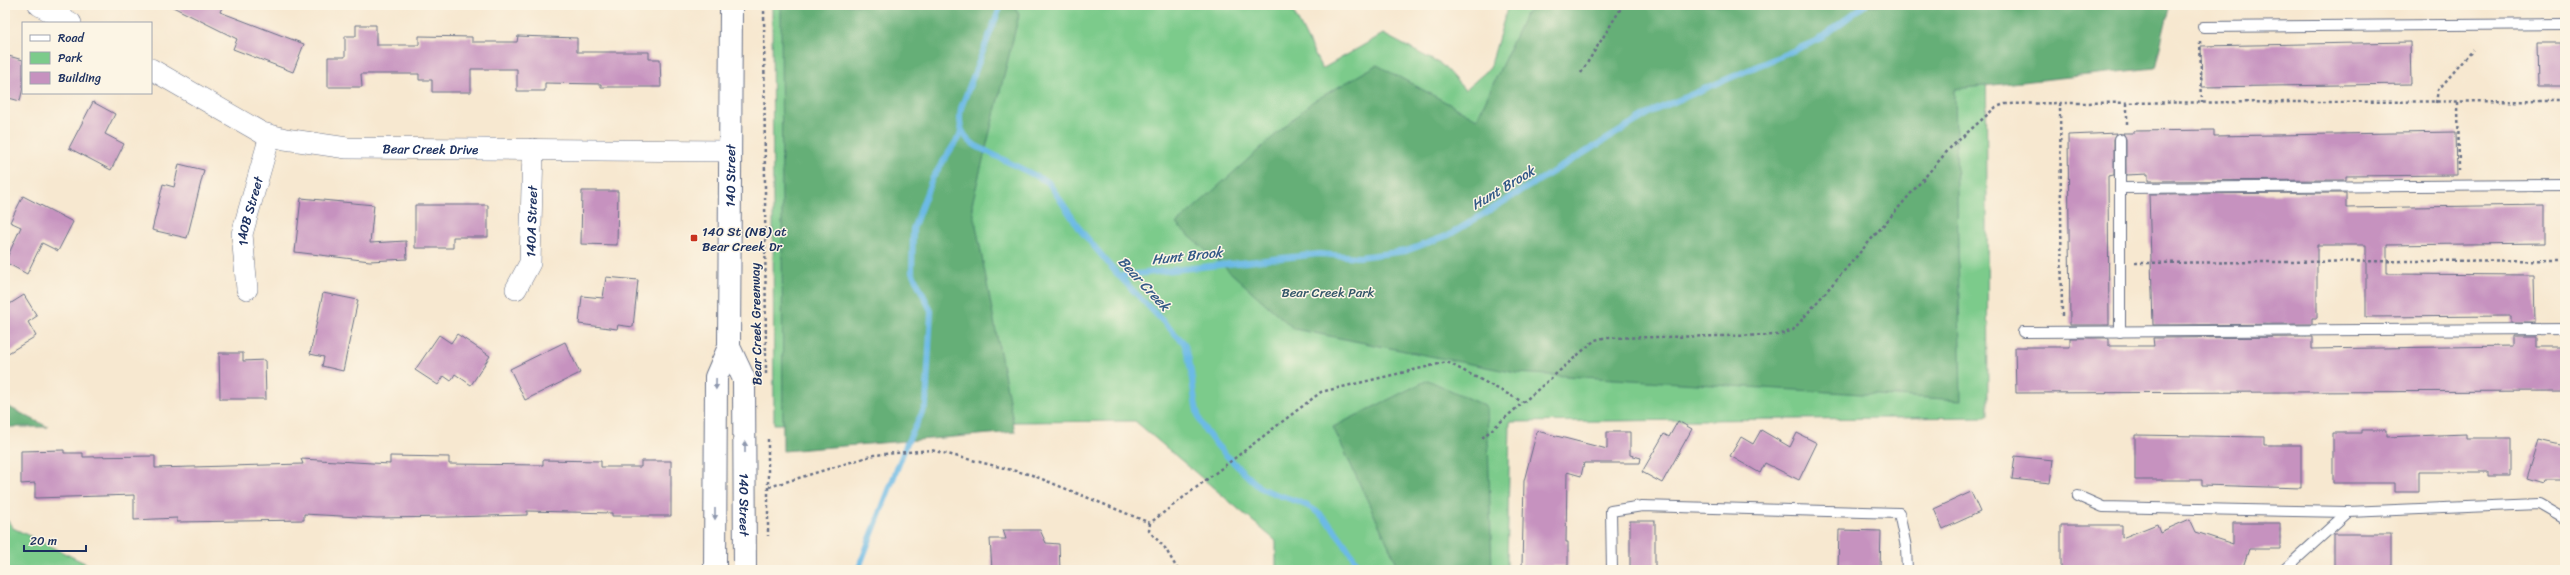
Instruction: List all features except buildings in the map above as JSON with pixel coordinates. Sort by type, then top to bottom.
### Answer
[{"type":"main road","name":"140 Street","points":[[715,570],[716,377],[729,347],[728,151],[731,5]]},
{"type":"main road","name":"140 Street","points":[[729,347],[744,378],[745,570]]},
{"type":"street","points":[[39,5],[69,22]]},
{"type":"street","name":"Bear Creek Drive","points":[[152,70],[270,136],[347,148],[728,151]]},
{"type":"street","name":"140B Street","points":[[248,289],[242,234],[270,136]]},
{"type":"street","name":"140A Street","points":[[516,290],[530,263],[533,150]]},
{"type":"lane","points":[[2203,27],[2565,24]]},
{"type":"lane","points":[[2120,332],[2120,188],[2123,136]]},
{"type":"lane","points":[[2120,188],[2565,184]]},
{"type":"lane","points":[[2023,332],[2565,329]]},
{"type":"lane","points":[[2078,496],[2103,507],[2348,512],[2539,504],[2565,519]]},
{"type":"lane","points":[[1612,570],[1611,511],[1642,506],[1899,513],[1906,547],[1907,570]]},
{"type":"lane","points":[[2284,570],[2348,512]]},
{"type":"path","name":"Bear Creek Greenway","points":[[764,5],[766,378]]},
{"type":"path","points":[[1581,73],[1623,5]]},
{"type":"path","points":[[2200,39],[2202,103]]},
{"type":"path","points":[[2436,103],[2438,90],[2473,50]]},
{"type":"path","points":[[1482,438],[1594,340],[1787,333],[1793,330],[1950,148],[1996,107],[2006,104],[2060,103],[2436,103],[2565,101]]},
{"type":"path","points":[[2458,102],[2459,178]]},
{"type":"path","points":[[2060,103],[2062,321]]},
{"type":"path","points":[[2123,136],[2127,103]]},
{"type":"path","points":[[2131,263],[2562,260]]},
{"type":"path","points":[[1178,570],[1165,548],[1149,531],[1150,523],[1321,392],[1447,362],[1523,402]]},
{"type":"path","points":[[768,432],[768,540]]},
{"type":"path","points":[[769,487],[874,455],[931,450],[1032,475],[1150,523]]},
{"type":"green space","name":"Bear Creek Park","points":[[772,5],[1290,5],[1322,69],[1383,34],[1442,65],[1465,90],[1490,68],[1508,5],[1986,5],[1988,417],[1510,422],[1507,570],[1276,570],[1276,541],[1135,421],[774,424]]},
{"type":"green space","points":[[781,5],[1014,5],[1019,15],[972,204],[1015,432],[783,451]]},
{"type":"green space","points":[[1540,5],[2170,5],[2155,68],[1955,89],[1961,400],[1516,373],[1294,329],[1176,224],[1312,102],[1377,65],[1477,119],[1525,15]]},
{"type":"green space","points":[[1428,380],[1487,407],[1492,570],[1400,570],[1333,427]]},
{"type":"green space","points":[[5,405],[48,427],[5,427]]},
{"type":"green space","points":[[5,517],[13,528],[99,570],[5,570]]},
{"type":"waterway","name":"Bear Creek","points":[[1001,5],[961,108],[960,125],[964,134],[976,146],[1048,182],[1082,232],[1119,276],[1184,343],[1189,361],[1196,409],[1203,427],[1209,436],[1259,487],[1305,505],[1326,520],[1339,536],[1362,570]]},
{"type":"waterway","name":"Hunt Brook","points":[[1119,276],[1319,254],[1359,257],[1406,251],[1449,235],[1653,111],[1818,40],[1865,5]]},
{"type":"waterway","points":[[858,570],[907,443],[926,405],[931,311],[912,272],[913,229],[932,179],[962,132]]},
{"type":"place","name":"140 St (NB) at Bear Creek Dr","points":[[694,238]]}]
